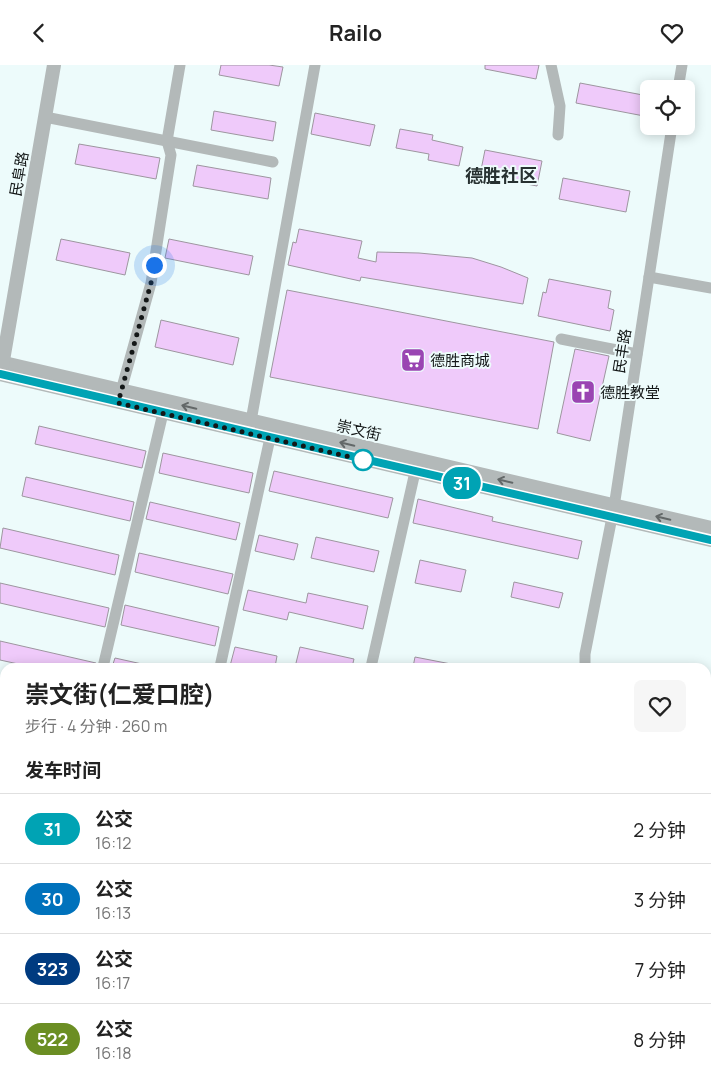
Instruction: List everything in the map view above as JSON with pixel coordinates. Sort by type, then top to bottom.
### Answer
[{"type":"street","name":"民阜路","points":[[1,370],[54,65]]},
{"type":"street","points":[[119,397],[151,283],[171,155],[167,141],[180,65]]},
{"type":"street","points":[[251,421],[315,65]]},
{"type":"street","points":[[551,65],[560,106],[558,135]]},
{"type":"street","points":[[680,80],[682,65]]},
{"type":"street","points":[[45,117],[273,162]]},
{"type":"street","name":"民丰路","points":[[585,663],[585,654],[613,512],[671,135]]},
{"type":"street","points":[[649,277],[711,288]]},
{"type":"street","points":[[561,339],[637,354]]},
{"type":"street","name":"崇文街","points":[[1,370],[119,397],[251,421],[613,512],[711,540]]},
{"type":"street","name":"崇文街","points":[[119,397],[163,413],[415,472],[613,512],[711,528]]},
{"type":"street","points":[[104,663],[163,413]]},
{"type":"street","points":[[221,663],[270,438]]},
{"type":"street","points":[[372,663],[415,472]]},
{"type":"building","points":[[221,65],[269,65],[283,67],[279,86],[219,75]]},
{"type":"building","points":[[485,65],[539,65],[536,79],[485,69]]},
{"type":"building","points":[[580,83],[640,94],[640,115],[576,103]]},
{"type":"building","points":[[214,111],[276,122],[273,141],[211,130]]},
{"type":"building","points":[[315,113],[375,125],[370,146],[311,134]]},
{"type":"building","points":[[400,129],[433,135],[432,140],[463,147],[459,166],[428,160],[429,154],[396,148]]},
{"type":"building","points":[[79,144],[160,158],[156,179],[75,164]]},
{"type":"building","points":[[485,150],[542,161],[537,186],[480,175]]},
{"type":"building","points":[[197,165],[271,178],[268,199],[193,186]]},
{"type":"building","points":[[563,178],[630,191],[626,212],[559,199]]},
{"type":"building","points":[[299,229],[362,241],[358,258],[376,262],[377,252],[419,253],[472,258],[501,267],[528,278],[523,304],[361,277],[360,281],[288,265],[293,242],[296,243]]},
{"type":"building","points":[[61,239],[130,253],[125,275],[56,260]]},
{"type":"building","points":[[169,239],[253,256],[249,275],[165,258]]},
{"type":"building","points":[[549,279],[611,291],[608,308],[614,310],[610,331],[538,316],[543,292],[546,293]]},
{"type":"building","name":"德胜商城","points":[[287,290],[554,342],[538,429],[270,377]]},
{"type":"building","points":[[161,320],[239,338],[233,365],[155,347]]},
{"type":"building","name":"德胜教堂","points":[[575,349],[609,356],[590,441],[557,433]]},
{"type":"building","points":[[39,426],[146,451],[142,468],[35,444]]},
{"type":"building","points":[[163,453],[253,473],[249,493],[159,473]]},
{"type":"building","points":[[274,471],[393,498],[388,518],[269,491]]},
{"type":"building","points":[[26,477],[134,502],[130,521],[22,496]]},
{"type":"building","points":[[418,499],[493,517],[492,521],[582,541],[578,559],[413,523]]},
{"type":"building","points":[[150,502],[240,523],[236,540],[146,519]]},
{"type":"building","points":[[3,528],[119,555],[115,575],[0,548]]},
{"type":"building","points":[[259,535],[298,544],[294,560],[255,551]]},
{"type":"building","points":[[316,537],[379,551],[374,572],[311,558]]},
{"type":"building","points":[[139,553],[233,574],[228,594],[135,572]]},
{"type":"building","points":[[420,560],[466,570],[461,592],[415,583]]},
{"type":"building","points":[[514,582],[563,593],[559,608],[511,597]]},
{"type":"building","points":[[0,583],[109,608],[105,627],[0,603]]},
{"type":"building","points":[[248,590],[306,603],[308,593],[368,606],[363,629],[289,612],[287,620],[243,610]]},
{"type":"building","points":[[125,605],[219,627],[215,646],[121,625]]},
{"type":"building","points":[[0,641],[96,663],[14,663],[0,660]]},
{"type":"building","points":[[235,647],[277,656],[276,663],[231,663]]},
{"type":"building","points":[[300,647],[354,659],[353,663],[296,663]]},
{"type":"building","points":[[415,657],[446,663],[414,663]]},
{"type":"building","points":[[115,658],[138,663],[113,663]]},
{"type":"bus line","name":"31","points":[[0,374],[711,540]]},
{"type":"place","name":"德胜商城","points":[[413,360]]},
{"type":"place","name":"德胜教堂","points":[[583,392]]},
{"type":"district","name":"德胜社区","points":[[501,175]]},
{"type":"route","points":[[154,265],[151,283],[118,403],[363,460]]}]
